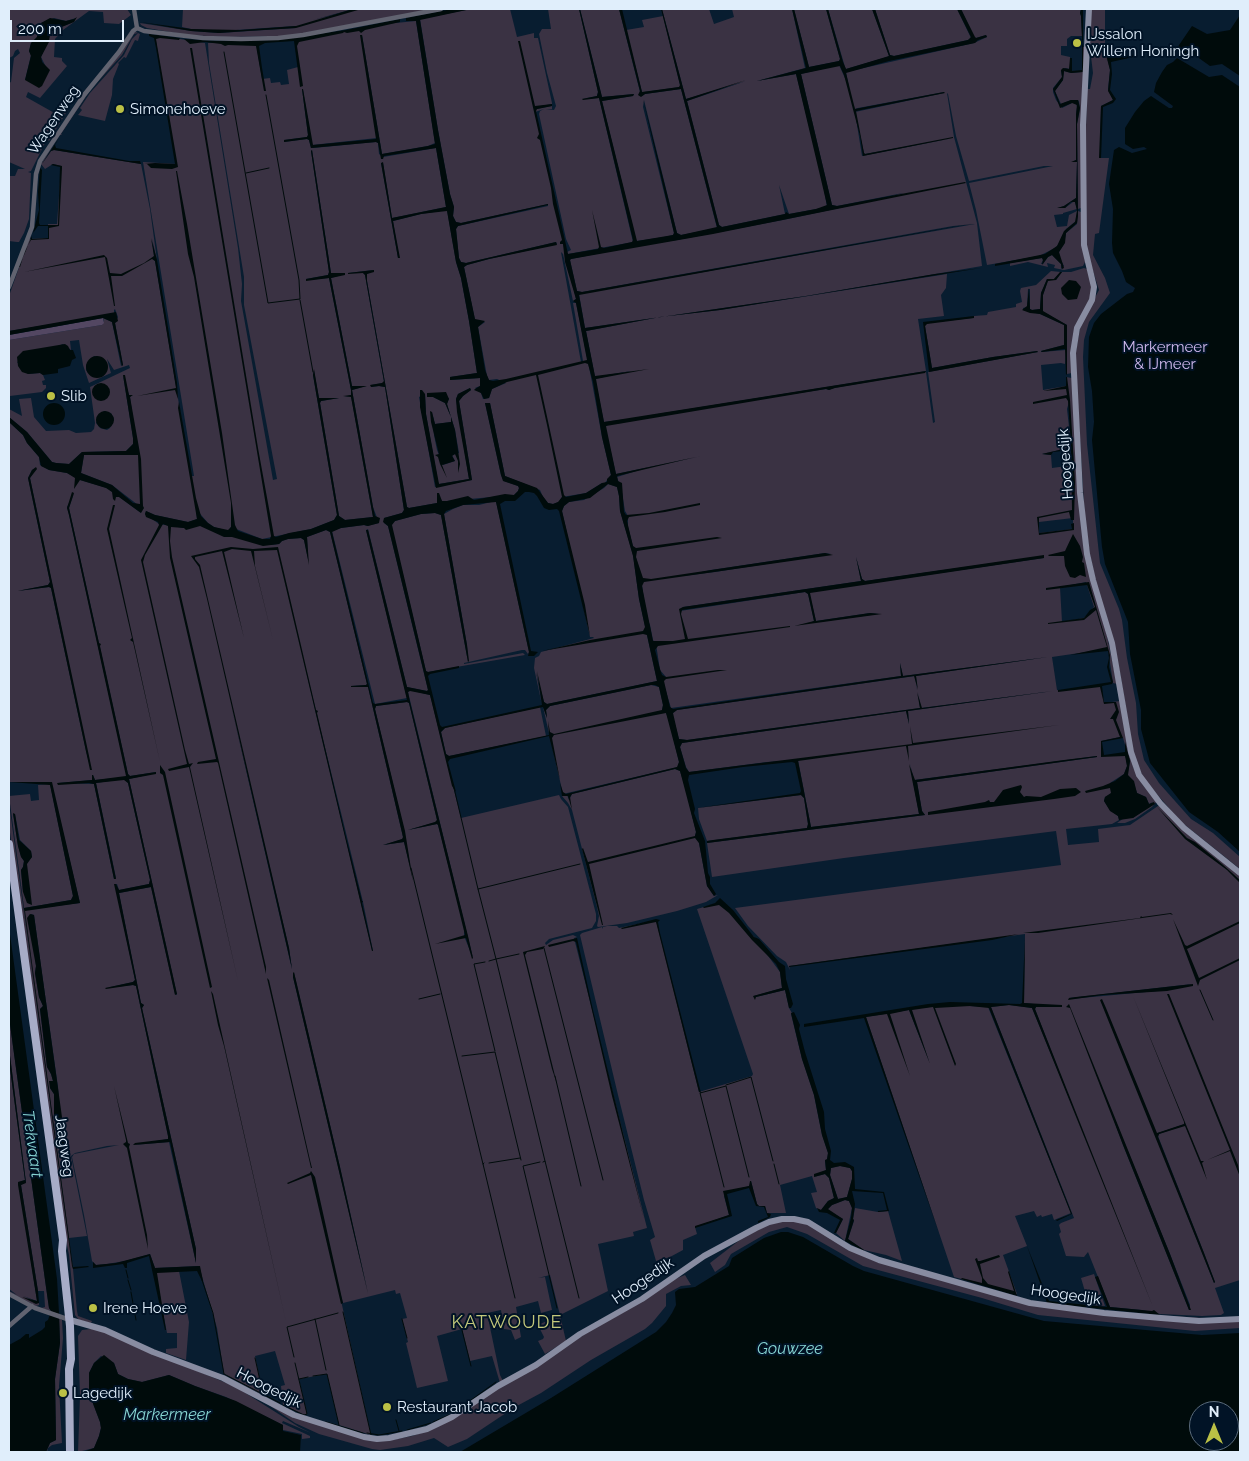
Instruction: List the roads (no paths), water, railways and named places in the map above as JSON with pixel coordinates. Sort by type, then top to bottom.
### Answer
[{"type":"main road","name":"Jaagweg","points":[[9,844],[63,1240],[62,1251],[67,1289],[67,1321],[71,1359],[69,1369],[70,1452]]},
{"type":"street","points":[[134,9],[138,28],[181,36],[215,39],[278,38],[303,35],[442,9]]},
{"type":"street","name":"Hoogedijk","points":[[1089,9],[1083,125],[1084,245],[1094,287],[1092,300],[1077,328],[1073,353],[1080,494],[1087,554],[1112,644],[1131,752],[1139,775],[1160,803],[1184,828],[1240,873]]},
{"type":"street","name":"Wagenweg","points":[[9,287],[32,227],[36,174],[40,161],[84,95],[119,52],[133,31],[138,28]]},
{"type":"street","name":"Hoogedijk","points":[[67,1321],[105,1330],[153,1352],[223,1378],[294,1415],[347,1432],[378,1439],[427,1429],[452,1417],[498,1386],[536,1365],[580,1334],[642,1299],[704,1256],[756,1228],[782,1219],[808,1222],[850,1248],[879,1260],[1030,1303],[1104,1313],[1199,1321],[1240,1319]]},
{"type":"street","points":[[9,1294],[67,1321]]},
{"type":"street","points":[[10,1324],[32,1306]]},
{"type":"water","points":[[353,9],[370,9],[358,10],[296,28],[219,33],[191,31],[140,22],[191,29],[241,30],[296,26]]},
{"type":"water","points":[[452,9],[471,9],[420,20],[438,130],[454,207],[453,216],[456,222],[461,223],[548,204],[458,226],[456,229],[459,258],[461,262],[466,263],[556,242],[557,245],[489,259],[464,267],[475,319],[485,321],[478,327],[485,370],[489,380],[493,381],[587,360],[576,303],[573,301],[576,299],[565,262],[563,244],[560,244],[562,240],[540,140],[537,138],[539,134],[518,41],[520,41],[535,106],[552,104],[552,106],[537,109],[536,111],[568,254],[598,249],[592,210],[601,247],[632,242],[633,240],[599,98],[582,99],[597,96],[598,92],[579,9],[602,97],[634,94],[633,96],[602,101],[637,241],[673,235],[674,233],[643,99],[677,233],[681,235],[717,227],[681,89],[645,94],[641,97],[638,95],[640,91],[619,9],[622,9],[642,92],[679,87],[680,85],[661,9],[686,99],[746,80],[687,101],[719,225],[722,227],[785,214],[786,212],[789,214],[816,209],[827,205],[796,74],[757,81],[806,68],[792,9],[794,9],[809,67],[839,61],[840,59],[826,9],[828,9],[846,69],[889,56],[872,9],[875,9],[890,55],[894,56],[968,40],[971,37],[957,9],[961,9],[976,38],[986,35],[987,37],[975,43],[889,61],[846,73],[855,109],[945,93],[856,111],[865,154],[953,138],[863,156],[860,136],[840,66],[801,74],[832,205],[837,206],[966,183],[713,234],[570,260],[577,291],[582,292],[975,223],[579,295],[585,328],[657,318],[586,331],[595,376],[649,369],[596,379],[604,422],[926,371],[925,373],[829,390],[606,426],[616,474],[696,457],[617,476],[618,481],[622,483],[624,512],[626,515],[649,513],[700,503],[700,505],[665,512],[629,517],[627,521],[633,546],[636,548],[717,537],[722,538],[637,551],[636,557],[643,578],[651,579],[825,553],[833,555],[644,582],[642,586],[653,641],[685,639],[679,609],[683,607],[861,581],[856,557],[862,579],[865,581],[1044,555],[1044,558],[810,593],[816,621],[870,613],[882,614],[794,626],[814,621],[808,594],[805,592],[682,610],[681,614],[688,639],[790,627],[658,646],[655,650],[662,675],[666,677],[727,670],[666,679],[664,681],[670,707],[673,709],[901,676],[900,663],[903,676],[1048,657],[916,676],[918,690],[914,676],[677,710],[673,713],[679,739],[687,740],[920,708],[917,692],[922,708],[1053,691],[908,711],[909,724],[906,711],[682,743],[680,747],[689,772],[912,744],[910,726],[913,743],[1059,725],[908,746],[909,761],[906,746],[798,761],[811,827],[919,814],[909,764],[915,780],[1097,757],[917,782],[922,811],[925,815],[707,843],[707,841],[713,840],[807,828],[804,798],[801,795],[697,808],[800,793],[795,763],[743,767],[689,775],[688,780],[695,809],[694,813],[705,841],[710,884],[716,894],[714,896],[707,886],[699,843],[695,838],[589,864],[602,925],[582,849],[588,862],[695,836],[696,832],[680,771],[675,769],[572,794],[570,797],[572,810],[568,796],[562,796],[560,783],[563,792],[566,794],[677,767],[679,762],[666,713],[554,735],[552,738],[560,780],[549,736],[450,759],[448,762],[456,792],[452,786],[430,695],[410,691],[408,692],[410,702],[468,936],[472,959],[466,938],[435,944],[465,935],[438,825],[408,830],[437,820],[409,703],[407,702],[376,706],[375,709],[405,831],[413,881],[404,842],[383,845],[403,837],[368,687],[351,687],[367,684],[330,532],[326,530],[307,537],[309,565],[304,540],[301,538],[288,539],[279,544],[263,546],[232,537],[224,537],[200,526],[186,530],[184,528],[171,527],[172,557],[266,967],[266,974],[218,763],[197,764],[198,762],[216,759],[170,558],[168,526],[163,524],[143,562],[185,750],[189,764],[193,763],[190,767],[238,981],[189,767],[169,771],[168,769],[187,764],[141,560],[159,525],[158,522],[146,517],[146,511],[155,515],[188,522],[197,519],[178,408],[179,402],[201,516],[214,527],[228,530],[231,527],[231,503],[194,277],[188,254],[176,171],[187,224],[222,433],[235,525],[238,531],[262,539],[270,539],[271,536],[190,48],[192,48],[258,448],[274,536],[276,537],[311,529],[334,520],[337,515],[313,375],[314,369],[319,398],[339,398],[321,401],[320,403],[339,516],[345,520],[373,517],[351,397],[343,396],[351,395],[351,390],[329,278],[306,281],[306,279],[328,275],[329,272],[312,150],[331,273],[345,273],[345,275],[331,278],[352,386],[367,386],[352,390],[373,507],[375,516],[380,518],[379,523],[368,526],[341,528],[332,532],[373,703],[407,700],[366,530],[368,530],[407,687],[428,690],[388,526],[383,522],[384,518],[402,513],[404,510],[385,387],[371,387],[370,385],[384,381],[365,275],[363,273],[348,273],[374,270],[374,272],[367,274],[367,281],[407,507],[437,503],[437,493],[439,493],[442,501],[447,501],[468,496],[474,500],[505,494],[514,495],[518,491],[518,486],[503,481],[485,403],[490,403],[505,476],[537,488],[548,503],[558,502],[562,497],[536,375],[507,382],[492,389],[489,398],[484,399],[481,393],[474,390],[480,386],[480,378],[450,380],[450,377],[477,373],[469,321],[447,211],[421,214],[393,221],[400,258],[398,258],[381,163],[383,162],[392,218],[446,207],[436,148],[384,156],[381,159],[378,143],[376,142],[311,148],[307,139],[284,142],[284,140],[307,137],[308,135],[302,89],[313,145],[376,139],[360,35],[362,35],[382,154],[435,144],[416,21],[406,21],[406,18]],"holes":[[[585,363],[588,364],[593,382],[602,437],[611,475],[607,482],[586,493],[566,497],[564,495],[538,375]],[[608,484],[617,487],[620,511],[633,556],[645,627],[643,631],[542,651],[643,634],[647,635],[657,681],[547,704],[544,702],[537,671],[542,705],[442,727],[428,676],[459,668],[459,666],[426,671],[392,525],[395,521],[421,514],[435,513],[441,515],[468,662],[467,645],[444,514],[446,511],[463,505],[496,502],[529,652],[528,656],[534,656],[538,652],[531,651],[500,504],[505,501],[515,501],[525,492],[529,492],[537,496],[544,508],[549,510],[557,509],[559,511],[590,636],[585,605],[562,511],[569,502],[590,498]],[[651,685],[659,687],[663,705],[662,710],[554,734],[550,732],[548,721],[549,735],[449,756],[446,754],[441,732],[445,728],[543,707],[547,718],[546,710],[550,706]]]},
{"type":"water","points":[[1081,9],[1083,9],[1083,72],[1071,73],[1064,71],[1063,80],[1055,91],[1060,104],[1071,100],[1078,100],[1080,108],[1077,124],[1078,216],[1077,223],[1066,233],[1065,243],[1059,252],[1064,268],[1062,269],[1061,264],[1052,255],[1042,265],[1042,258],[995,266],[995,264],[1045,254],[1057,246],[1064,231],[1075,222],[1077,211],[1075,202],[1071,202],[1065,208],[1057,208],[1076,198],[1077,162],[1071,162],[1076,160],[1077,105],[1072,103],[1060,108],[1053,89],[1062,77],[1061,70],[1063,68],[1069,69],[1070,58],[1072,58],[1072,71],[1082,70]]},
{"type":"water","points":[[1240,15],[1240,76],[1222,64],[1210,66],[1196,56],[1189,56],[1177,48],[1192,26],[1207,34],[1230,30]]},
{"type":"water","points":[[77,17],[74,22],[50,33],[49,42],[41,57],[42,62],[50,70],[42,86],[39,88],[25,80],[31,56],[29,51],[31,43],[37,37],[41,23],[50,18],[66,21]]},
{"type":"water","points":[[400,19],[400,22],[365,30],[361,33],[359,31],[344,32],[299,42],[297,46],[303,86],[300,87],[294,41],[265,43],[259,46],[266,91],[264,91],[256,46],[225,46],[205,42],[190,44],[184,39],[217,41],[277,40],[346,30]]},
{"type":"water","points":[[149,34],[180,38],[179,40],[156,39],[178,167],[172,169],[151,168],[144,164],[155,163],[175,164],[154,38],[149,36]]},
{"type":"water","points":[[1135,54],[1138,56],[1111,62],[1110,90],[1116,99],[1113,103],[1103,107],[1101,158],[1099,158],[1101,106],[1113,100],[1108,91],[1110,70],[1106,55],[1112,58]]},
{"type":"water","name":"Markermeer & IJmeer","points":[[1177,58],[1209,77],[1222,75],[1240,87],[1240,852],[1218,832],[1189,812],[1150,763],[1141,729],[1141,710],[1130,654],[1128,622],[1105,564],[1092,440],[1094,422],[1088,367],[1089,337],[1094,323],[1101,314],[1127,294],[1133,292],[1135,288],[1126,282],[1113,253],[1113,209],[1109,184],[1114,150],[1119,147],[1132,153],[1147,149],[1144,147],[1133,149],[1125,144],[1125,128],[1135,112],[1151,96],[1172,108],[1173,106],[1154,92],[1162,72],[1167,65]]},
{"type":"water","points":[[59,138],[55,145],[56,148],[129,161],[140,161],[141,164],[54,150],[51,151],[42,164]]},
{"type":"water","points":[[51,165],[62,166],[59,226],[49,228],[49,239],[31,240],[28,245],[32,236],[32,239],[48,238],[48,226],[38,226],[33,233],[39,210],[40,168],[42,170],[39,223],[40,225],[58,225],[60,167]]},
{"type":"water","points":[[151,238],[157,260],[178,399],[175,390],[137,396],[176,388],[155,261],[152,259],[122,276],[111,276],[115,306],[105,257],[24,272],[104,255],[107,258],[110,273],[121,274],[154,256]]},
{"type":"water","points":[[981,268],[720,310],[665,316]]},
{"type":"water","points":[[1062,272],[1056,280],[1048,281],[1043,295],[1043,311],[1067,325],[1066,375],[1065,349],[1041,351],[1064,345],[1064,325],[1040,314],[1022,310],[1027,306],[1029,288],[1030,309],[1040,309],[1041,293],[1047,279],[1054,279]]},
{"type":"water","points":[[1069,280],[1076,281],[1081,287],[1077,299],[1068,300],[1062,294],[1061,288]]},
{"type":"water","points":[[116,312],[118,321],[115,323],[122,366],[112,322],[103,318],[9,335],[9,331]]},
{"type":"water","points":[[974,316],[974,318],[927,324],[925,326],[932,368],[993,357],[1038,352],[929,372],[923,322]]},
{"type":"water","points":[[65,344],[70,350],[73,350],[76,358],[72,360],[70,366],[58,369],[58,373],[28,374],[22,372],[18,366],[17,357],[23,351]]},
{"type":"water","points":[[97,356],[107,363],[108,367],[101,377],[97,378],[87,371],[86,367],[93,357]]},
{"type":"water","points":[[123,375],[125,375],[129,395],[133,395],[130,397],[141,459],[144,508],[141,513],[119,497],[116,497],[115,501],[112,492],[106,488],[80,480],[74,489],[75,478],[67,473],[49,470],[41,466],[39,457],[23,435],[9,422],[9,417],[27,432],[52,462],[56,463],[69,464],[82,452],[126,451],[133,444]],"holes":[[[84,455],[138,455],[140,504],[133,503],[112,485],[81,473]]]},
{"type":"water","points":[[1066,377],[1070,400],[1075,482],[1074,520],[1071,520],[1069,512],[1039,518],[1039,533],[1072,529],[1071,524],[1074,523],[1074,530],[1039,535],[1037,517],[1072,510],[1071,450],[1053,452],[1051,455],[1042,454],[1068,448],[1071,445],[1068,401],[1066,398],[1033,404],[1033,402],[1067,395],[1066,389],[1043,391],[1066,386]]},
{"type":"water","points":[[97,383],[105,383],[110,388],[108,399],[97,401],[92,396],[92,388]]},
{"type":"water","points":[[470,388],[471,390],[459,401],[472,480],[436,488],[420,407],[420,390],[425,394],[426,414],[439,484],[469,479],[456,399],[458,394]]},
{"type":"water","points":[[446,392],[449,399],[447,404],[451,417],[445,403],[433,397],[427,397],[427,393]]},
{"type":"water","points":[[54,403],[62,406],[65,414],[62,422],[54,425],[46,422],[43,414],[46,406]]},
{"type":"water","points":[[101,411],[109,411],[114,416],[112,427],[101,429],[96,424],[96,416]]},
{"type":"water","points":[[430,411],[432,412],[435,424],[451,422],[451,417],[455,430],[460,464],[458,473],[458,461],[455,454],[452,456],[455,461],[442,465],[447,478],[438,457],[435,455],[439,454]]},
{"type":"water","points":[[36,467],[37,469],[30,478],[92,770],[90,770],[51,588],[17,591],[48,585],[50,582],[28,478]]},
{"type":"water","points":[[72,492],[74,493],[69,508],[99,643],[101,644],[128,774],[130,776],[156,772],[156,774],[129,779],[177,994],[175,995],[151,887],[119,893],[141,1003],[144,1005],[142,1008],[196,1249],[196,1263],[170,1142],[133,1145],[135,1143],[168,1139],[136,986],[105,988],[135,980],[114,884],[116,884],[119,890],[149,884],[150,880],[128,783],[124,780],[96,783],[116,879],[114,879],[94,784],[58,785],[57,783],[92,780],[92,775],[95,780],[126,776],[67,508]]},
{"type":"water","points":[[113,505],[115,505],[109,529],[160,762],[133,642],[130,640],[132,638],[107,529]]},
{"type":"water","points":[[1073,534],[1080,546],[1086,577],[1080,575],[1075,578],[1070,577],[1065,566],[1064,556],[1048,555],[1065,551]]},
{"type":"water","points":[[231,547],[253,549],[278,547],[316,710],[318,711],[345,833],[363,901],[373,951],[277,550],[254,551],[255,566],[273,640],[251,551],[232,549],[224,552],[244,638],[222,551],[195,557],[200,565],[289,948],[292,969],[207,599],[199,567],[191,556]]},
{"type":"water","points":[[1089,582],[1110,655],[1109,667],[1113,682],[1112,684],[1102,686],[1104,702],[1116,702],[1119,712],[1116,720],[1123,738],[1102,742],[1104,755],[1125,752],[1125,742],[1130,761],[1128,775],[1134,781],[1137,793],[1146,797],[1149,804],[1154,802],[1155,804],[1133,818],[1119,820],[1118,816],[1110,811],[1104,801],[1105,797],[1111,793],[1110,788],[1086,793],[1085,791],[1115,781],[1124,774],[1127,766],[1125,756],[1101,757],[1101,741],[1120,737],[1113,719],[1110,719],[1116,710],[1114,703],[1104,704],[1100,687],[1058,692],[1058,690],[1111,682],[1107,667],[1108,651],[1070,655],[1107,647],[1096,610],[1084,620],[1048,624],[1084,618],[1095,607],[1087,585],[1046,590],[1046,588]]},
{"type":"water","points":[[160,765],[165,772],[212,987],[210,988],[163,775],[160,773]]},
{"type":"water","points":[[9,782],[52,782],[80,903],[25,911],[73,1267],[89,1267],[73,1269],[72,1266],[9,797],[24,908],[71,900],[73,896],[50,785]]},
{"type":"water","points":[[1021,785],[1020,792],[1024,797],[1041,797],[1060,789],[1076,788],[1081,792],[1075,796],[928,815],[928,812],[989,800],[994,802],[1003,790]]},
{"type":"water","points":[[1157,807],[1187,838],[1195,842],[1222,864],[1240,880],[1240,883],[1227,870],[1185,839]]},
{"type":"water","points":[[13,813],[15,814],[19,840],[31,851],[32,857],[27,864],[32,905],[27,903],[23,892],[21,870],[24,861],[18,846]]},
{"type":"water","points":[[720,898],[733,910],[754,937],[759,939],[779,962],[785,966],[786,979],[793,1004],[791,1008],[789,1008],[785,990],[756,997],[755,1000],[753,996],[782,988],[780,972],[776,964],[729,913],[719,905],[703,907],[715,903]]},
{"type":"water","points":[[1171,913],[1173,915],[1038,933],[1023,933],[1140,918],[1141,916]]},
{"type":"water","points":[[30,914],[34,915],[66,1146],[60,1152],[57,1137],[61,1136],[54,1118],[54,1094],[50,1088],[49,1081],[53,1081],[47,1067],[40,1009],[43,1006],[39,997],[35,973],[36,966],[27,918]]},
{"type":"water","points":[[656,919],[660,920],[658,922],[660,933],[701,1093],[699,1092],[656,922],[621,928]]},
{"type":"water","points":[[1173,919],[1187,946],[1240,921],[1240,923],[1187,949],[1199,978],[1240,958],[1240,960],[1200,980],[1198,986]]},
{"type":"water","name":"Trekvaart","points":[[9,927],[57,1279],[60,1343],[55,1379],[56,1440],[50,1443],[46,1452],[9,1452],[9,1345],[26,1334],[29,1334],[29,1338],[42,1330],[51,1311],[49,1308],[9,1017]]},
{"type":"water","points":[[1019,934],[992,940],[789,967],[789,966]]},
{"type":"water","points":[[577,938],[644,1219],[612,1096],[576,942],[573,941],[549,947],[548,945]]},
{"type":"water","points":[[1025,938],[1024,1003],[1062,1005],[1062,1007],[1036,1007],[1035,1009],[1153,1307],[1032,1008],[1009,1005],[991,1007],[1072,1214],[1057,1221],[1071,1214],[989,1008],[970,1006],[935,1008],[956,1064],[955,1066],[933,1007],[912,1010],[930,1064],[909,1010],[890,1014],[910,1076],[887,1014],[866,1017],[939,1233],[864,1018],[804,1027],[804,1024],[928,1004],[950,1002],[1020,1004],[1022,1003]]},
{"type":"water","points":[[545,946],[543,949],[527,952],[525,955],[557,1084],[523,952]]},
{"type":"water","points":[[294,972],[340,1167],[368,1294],[293,977]]},
{"type":"water","points":[[267,978],[269,980],[312,1168],[311,1168]]},
{"type":"water","points":[[1193,984],[1193,986],[1167,991],[1103,995],[1068,1000],[1069,998],[1076,997]]},
{"type":"water","points":[[211,991],[213,994],[286,1322],[218,1025]]},
{"type":"water","points":[[1167,994],[1169,994],[1238,1165],[1240,1177],[1230,1151],[1207,1160],[1230,1150]]},
{"type":"water","points":[[1133,996],[1201,1161],[1204,1161],[1202,1163],[1207,1180],[1185,1126],[1159,1134],[1158,1137],[1214,1283],[1100,1000],[1102,999],[1106,1008],[1157,1133],[1184,1124],[1184,1122]]},
{"type":"water","points":[[1069,1004],[1191,1310],[1189,1310],[1070,1008],[1066,1007]]},
{"type":"water","points":[[794,1012],[800,1025],[799,1029],[805,1052],[824,1112],[825,1129],[831,1151],[830,1160],[834,1163],[845,1162],[854,1167],[855,1189],[884,1192],[889,1211],[878,1212],[887,1210],[883,1193],[852,1191],[855,1204],[854,1220],[848,1239],[864,1251],[845,1241],[852,1208],[849,1201],[845,1200],[832,1205],[828,1209],[843,1219],[836,1233],[834,1233],[840,1220],[827,1213],[819,1212],[817,1208],[821,1210],[828,1201],[834,1198],[829,1178],[825,1174],[814,1177],[814,1174],[826,1170],[825,1160],[828,1153],[791,1013]],"holes":[[[840,1166],[850,1168],[852,1179],[847,1197],[838,1199],[830,1175],[831,1168]]]},
{"type":"water","points":[[9,1048],[26,1183],[21,1185],[38,1291],[39,1303],[36,1304],[22,1297],[37,1301],[18,1185],[18,1182],[25,1180],[9,1061]]},
{"type":"water","points":[[114,1086],[128,1143],[130,1144],[148,1249],[127,1148],[123,1144],[126,1140]]},
{"type":"water","points":[[311,1171],[315,1177],[343,1303],[341,1304],[311,1175],[287,1183]]},
{"type":"water","points":[[750,1181],[757,1204],[765,1206],[767,1213],[771,1214],[770,1217],[758,1223],[758,1221],[768,1217],[764,1207],[756,1206],[749,1188],[727,1194],[732,1216],[695,1228],[695,1226],[729,1215],[723,1191],[749,1186]]},
{"type":"water","name":"Gouwzee","points":[[781,1232],[788,1232],[803,1237],[864,1271],[1044,1321],[1202,1335],[1240,1333],[1240,1452],[460,1452],[656,1332],[666,1322],[676,1305],[675,1292],[679,1289],[695,1287],[729,1266],[732,1258],[764,1238]]},
{"type":"water","points":[[1027,1246],[1049,1301],[1107,1307],[1095,1277],[1098,1276],[1110,1307],[1154,1310],[1160,1315],[1047,1303]]},
{"type":"water","points":[[150,1254],[155,1268],[200,1266],[203,1281],[197,1271],[157,1273],[166,1330],[149,1256],[127,1263],[127,1268],[123,1264],[93,1268],[93,1262],[96,1265],[116,1263]]},
{"type":"water","points":[[999,1255],[1000,1257],[980,1264],[983,1278],[988,1284],[1014,1291],[1009,1271],[1017,1296],[961,1279],[982,1283],[975,1259],[977,1258],[980,1261]]},
{"type":"water","name":"Markermeer","points":[[104,1355],[114,1363],[118,1374],[128,1379],[142,1382],[169,1375],[236,1401],[283,1425],[283,1431],[301,1435],[300,1452],[83,1452],[94,1448],[101,1428],[89,1393],[89,1373],[94,1363]]},
{"type":"waterway","points":[[224,52],[268,303],[300,299],[299,280],[266,95]]},
{"type":"waterway","points":[[246,173],[269,168]]},
{"type":"waterway","points":[[300,300],[313,372]]},
{"type":"waterway","points":[[454,788],[478,889]]},
{"type":"waterway","points":[[489,961],[496,959],[478,889],[580,864]]},
{"type":"waterway","points":[[411,868],[483,1164]]},
{"type":"waterway","points":[[544,948],[603,1180]]},
{"type":"waterway","points":[[519,954],[496,959],[545,1161]]},
{"type":"waterway","points":[[485,962],[474,964],[495,1051]]},
{"type":"waterway","points":[[1200,990],[1213,1020]]},
{"type":"waterway","points":[[419,999],[440,994]]},
{"type":"waterway","points":[[462,1056],[495,1052],[521,1160]]},
{"type":"waterway","points":[[555,1076],[581,1186]]},
{"type":"waterway","points":[[726,1085],[751,1077],[773,1161]]},
{"type":"waterway","points":[[724,1187],[700,1093],[726,1086],[749,1177]]},
{"type":"waterway","points":[[489,1163],[520,1158]]},
{"type":"waterway","points":[[543,1162],[545,1161],[579,1298]]},
{"type":"waterway","points":[[540,1162],[523,1166],[557,1308]]},
{"type":"waterway","points":[[484,1163],[515,1298]]},
{"type":"waterway","points":[[774,1164],[779,1184]]},
{"type":"waterway","points":[[126,1270],[128,1278]]},
{"type":"waterway","points":[[128,1280],[131,1290]]},
{"type":"waterway","points":[[202,1280],[213,1313],[224,1374],[280,1403]]},
{"type":"waterway","points":[[131,1292],[136,1320]]},
{"type":"waterway","points":[[343,1312],[371,1435]]},
{"type":"waterway","points":[[294,1357],[287,1327],[338,1313]]},
{"type":"waterway","points":[[315,1319],[326,1370]]},
{"type":"waterway","points":[[402,1319],[407,1338]]},
{"type":"waterway","points":[[462,1330],[471,1366]]},
{"type":"waterway","points":[[255,1358],[263,1394]]},
{"type":"waterway","points":[[283,1405],[304,1415],[307,1414],[295,1363]]},
{"type":"waterway","points":[[313,1376],[327,1374],[339,1425]]},
{"type":"waterway","points":[[299,1379],[308,1377]]},
{"type":"waterway","points":[[467,1403],[496,1382]]},
{"type":"waterway","points":[[451,1413],[459,1408]]},
{"type":"waterway","points":[[433,1422],[449,1415]]},
{"type":"waterway","points":[[396,1420],[399,1431]]},
{"type":"waterway","points":[[326,1422],[363,1433]]},
{"type":"waterway","points":[[407,1430],[431,1423]]},
{"type":"waterway","points":[[367,1433],[379,1435],[402,1431]]},
{"type":"place","name":"IJssalon Willem Honingh","points":[[1077,43]]},
{"type":"place","name":"Simonehoeve","points":[[120,109]]},
{"type":"place","name":"Slib","points":[[51,396]]},
{"type":"place","name":"Irene Hoeve","points":[[93,1308]]},
{"type":"place","name":"Lagedijk","points":[[63,1393]]},
{"type":"place","name":"Restaurant Jacob","points":[[387,1407]]},
{"type":"district","name":"KATWOUDE","points":[[507,1323]]}]
